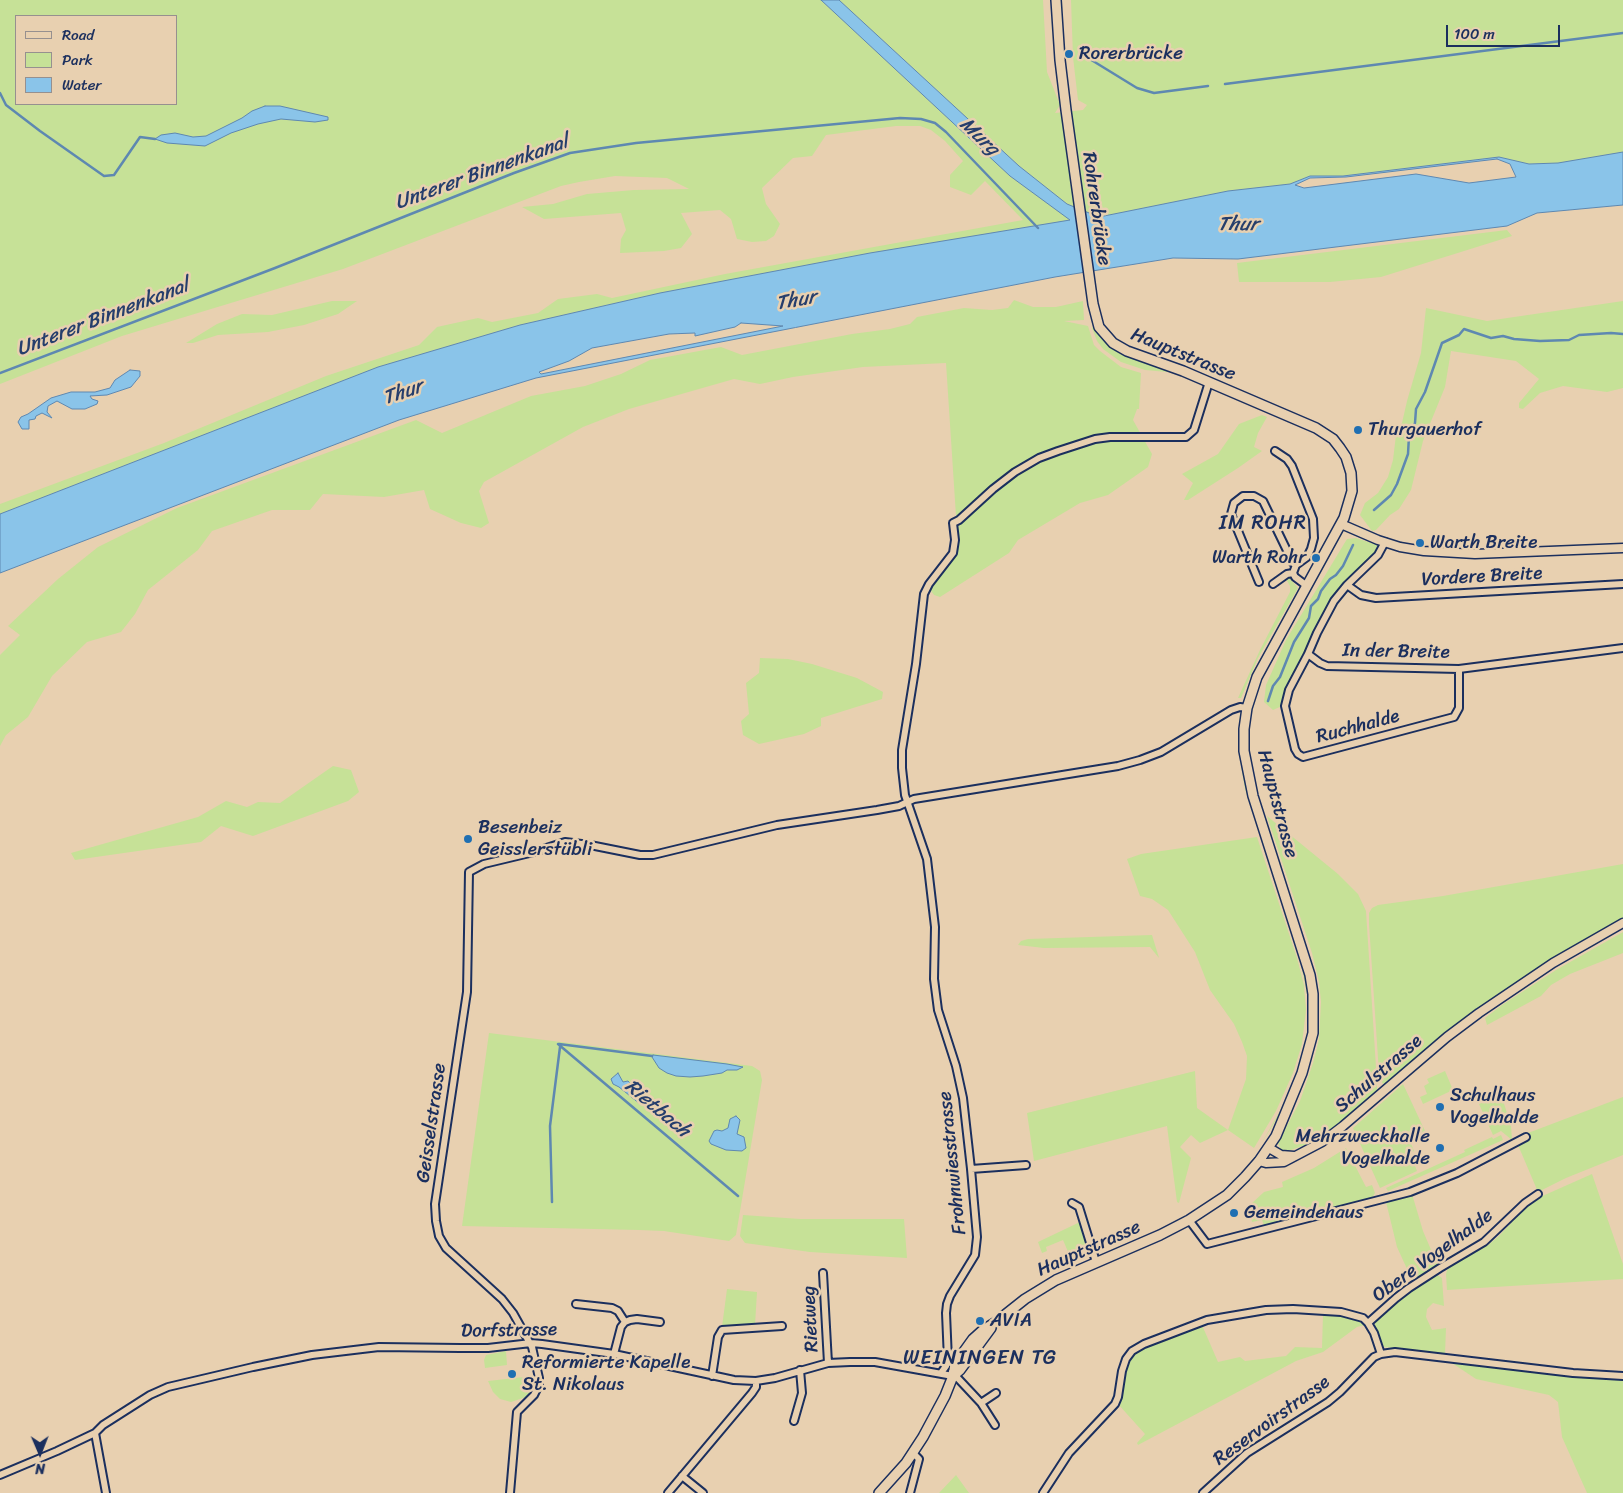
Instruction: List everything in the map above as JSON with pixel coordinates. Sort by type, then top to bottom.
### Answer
[{"type":"main road","name":"Rohrerbrücke","points":[[1056,0],[1066,110],[1094,313],[1099,327]]},
{"type":"main road","name":"Hauptstrasse","points":[[879,1493],[913,1452],[928,1428],[953,1376],[955,1364],[982,1330],[1044,1287],[1190,1220],[1227,1195],[1261,1153],[1289,1107],[1302,1074],[1313,1033],[1313,994],[1310,975],[1258,811],[1250,781],[1244,741],[1247,708],[1257,677],[1341,524],[1350,500],[1352,480],[1350,467],[1334,441],[1316,428],[1209,382],[1120,348],[1099,327]]},
{"type":"street","name":"Frohnwiesstrasse","points":[[946,1366],[948,1360],[946,1313],[950,1296],[975,1254],[976,1222],[963,1098],[938,1010],[934,979],[935,928],[927,860],[907,803],[904,787],[902,750],[916,664],[924,594],[929,584],[953,553],[955,547],[953,523],[1015,472],[1039,458],[1096,439],[1110,437],[1186,436],[1194,430],[1209,382]]},
{"type":"street","points":[[1275,451],[1287,459],[1292,466],[1313,519],[1314,538],[1312,549],[1307,558],[1296,565],[1293,574]]},
{"type":"street","points":[[1259,582],[1231,514],[1234,503],[1243,496],[1254,496],[1263,501],[1293,563],[1296,565]]},
{"type":"street","points":[[1341,524],[1385,542],[1424,551],[1459,554],[1623,548]]},
{"type":"street","name":"In der Breite","points":[[1385,542],[1378,555],[1347,585],[1334,601],[1308,654],[1320,663],[1327,666],[1459,669],[1623,648]]},
{"type":"street","points":[[1293,574],[1307,586]]},
{"type":"street","points":[[1273,584],[1284,576],[1293,574]]},
{"type":"street","name":"Vordere Breite","points":[[1347,585],[1361,595],[1376,598],[1623,584]]},
{"type":"street","name":"Ruchhalde","points":[[1308,654],[1289,690],[1285,706],[1294,749],[1303,757],[1452,718],[1456,715],[1458,708],[1459,669]]},
{"type":"street","points":[[907,803],[914,799],[1118,766],[1140,760],[1168,749],[1231,710],[1238,707],[1247,708]]},
{"type":"street","name":"Geisselstrasse","points":[[510,1493],[517,1412],[534,1395],[539,1385],[531,1343],[502,1299],[446,1248],[439,1236],[436,1221],[436,1194],[467,992],[469,872],[484,864],[534,852],[565,842],[640,855],[654,855],[777,825],[877,810],[907,803]]},
{"type":"street","name":"Schulstrasse","points":[[1261,1153],[1266,1163],[1278,1163],[1299,1155],[1333,1134],[1447,1037],[1479,1013],[1554,962],[1623,923]]},
{"type":"street","points":[[1190,1220],[1207,1244],[1410,1192],[1457,1174],[1526,1137]]},
{"type":"street","points":[[1261,1153],[1299,1155]]},
{"type":"street","points":[[971,1169],[1026,1165]]},
{"type":"street","name":"Obere Vogelhalde","points":[[1368,1323],[1409,1288],[1484,1242],[1499,1230],[1525,1203],[1538,1194]]},
{"type":"street","points":[[1072,1203],[1079,1207],[1096,1262]]},
{"type":"street","name":"Rietweg","points":[[823,1273],[828,1363]]},
{"type":"street","points":[[576,1304],[612,1308],[618,1311],[625,1322]]},
{"type":"street","points":[[1043,1493],[1068,1453],[1115,1404],[1120,1391],[1124,1365],[1132,1351],[1195,1323],[1207,1320],[1280,1309],[1349,1313],[1363,1318],[1368,1323],[1381,1354],[1395,1352],[1572,1373],[1623,1376]]},
{"type":"street","points":[[614,1354],[621,1327],[625,1322],[637,1319],[660,1322]]},
{"type":"street","points":[[712,1376],[718,1337],[722,1330],[782,1326]]},
{"type":"street","name":"Dorfstrasse","points":[[0,1475],[57,1452],[95,1433],[103,1425],[150,1394],[168,1387],[312,1355],[379,1347],[460,1348],[531,1343],[614,1354],[734,1380],[775,1378],[828,1363],[875,1362],[953,1376]]},
{"type":"street","name":"Reservoirstrasse","points":[[1203,1493],[1247,1453],[1328,1402],[1374,1357],[1381,1354]]},
{"type":"street","points":[[941,1373],[946,1366],[950,1368],[953,1376],[981,1403],[994,1425]]},
{"type":"street","points":[[794,1421],[802,1393],[800,1370]]},
{"type":"street","points":[[668,1493],[752,1393],[756,1387],[756,1380]]},
{"type":"street","points":[[981,1403],[996,1393]]},
{"type":"street","points":[[95,1433],[106,1493]]},
{"type":"street","points":[[910,1493],[919,1459],[913,1452]]},
{"type":"street","points":[[682,1476],[703,1493]]},
{"type":"green space","points":[[0,0],[821,0],[1010,176],[1071,220],[870,253],[660,293],[520,325],[378,367],[0,514],[0,504],[164,443],[326,376],[419,345],[437,327],[478,318],[492,322],[538,313],[558,299],[597,294],[612,298],[725,274],[1023,220],[985,181],[971,195],[950,187],[950,175],[963,161],[945,141],[931,130],[920,126],[896,126],[826,135],[812,156],[793,158],[762,188],[766,204],[780,224],[774,236],[766,241],[752,242],[737,239],[731,219],[720,210],[681,213],[692,234],[681,248],[664,251],[620,253],[621,239],[626,230],[621,213],[544,219],[522,207],[553,204],[587,194],[634,190],[689,189],[667,178],[615,176],[561,186],[343,269],[122,336],[0,384]]},
{"type":"green space","points":[[839,0],[1043,0],[1047,72],[1060,105],[1055,113],[1083,110],[1087,105],[1078,100],[1073,57],[1071,0],[1623,0],[1623,152],[1558,163],[1529,164],[1499,157],[1343,176],[1310,176],[1290,184],[1228,191],[1099,217],[1067,204],[1019,166]]},
{"type":"green space","points":[[1507,230],[1512,236],[1381,277],[1330,282],[1239,282],[1237,263]]},
{"type":"green space","points":[[1014,300],[1033,307],[1056,307],[1083,301],[1084,320],[1064,321],[1088,326],[1094,345],[1100,351],[1121,367],[1141,373],[1139,409],[1137,409],[1133,420],[1152,454],[1148,467],[1108,495],[1080,503],[1018,540],[1009,553],[940,597],[934,595],[929,588],[951,561],[958,523],[1000,486],[1036,458],[958,517],[956,516],[946,363],[863,367],[793,377],[760,384],[734,379],[629,409],[583,427],[484,482],[479,491],[489,523],[481,528],[461,523],[430,509],[424,490],[384,497],[323,494],[310,510],[272,510],[212,531],[198,550],[148,590],[135,614],[121,632],[87,642],[52,676],[28,717],[6,735],[0,746],[0,655],[20,635],[8,626],[58,579],[98,547],[177,508],[416,420],[442,433],[531,396],[585,386],[621,374],[650,360],[721,347],[742,355],[852,334],[890,329],[910,324],[917,317],[964,308],[992,310],[1008,308]]},
{"type":"green space","points":[[332,301],[357,301],[338,314],[304,325],[268,332],[218,335],[193,343],[186,343],[217,324],[242,314],[272,315]]},
{"type":"green space","points":[[1623,301],[1623,388],[1607,392],[1563,386],[1540,393],[1523,409],[1519,408],[1519,403],[1539,379],[1516,361],[1451,351],[1445,387],[1423,441],[1411,490],[1399,509],[1390,515],[1376,530],[1372,531],[1360,515],[1365,503],[1378,493],[1388,477],[1393,460],[1396,427],[1402,423],[1421,353],[1426,308],[1487,321]]},
{"type":"green space","points":[[1094,326],[1101,338],[1116,351],[1167,370],[1167,372],[1145,370],[1121,362],[1103,349],[1097,341],[1092,328]]},
{"type":"green space","points":[[1262,415],[1267,417],[1258,433],[1254,447],[1262,451],[1188,500],[1184,500],[1193,483],[1182,474],[1218,454],[1239,424]]},
{"type":"green space","points":[[1356,538],[1377,545],[1377,551],[1346,583],[1315,630],[1286,689],[1282,706],[1273,710],[1264,702],[1266,685],[1286,640],[1347,539]]},
{"type":"green space","points":[[1288,576],[1298,588],[1258,658],[1241,698],[1238,698],[1290,592],[1290,586],[1286,579],[1274,587]]},
{"type":"green space","points":[[760,658],[788,659],[812,664],[857,678],[883,692],[882,699],[821,718],[821,726],[804,734],[759,744],[743,735],[741,721],[749,714],[746,683],[759,673]]},
{"type":"green space","points":[[1240,713],[1242,714],[1239,746],[1245,781],[1305,973],[1310,1005],[1307,1040],[1298,1073],[1283,1109],[1261,1144],[1284,1104],[1298,1071],[1307,1033],[1308,999],[1299,955],[1245,789],[1238,748]]},
{"type":"green space","points":[[333,766],[351,770],[359,792],[348,801],[253,836],[221,826],[201,842],[75,860],[71,853],[198,817],[226,801],[247,807],[258,802],[280,803]]},
{"type":"green space","points":[[1267,816],[1338,874],[1358,894],[1366,911],[1377,1083],[1377,1091],[1334,1128],[1311,1143],[1285,1152],[1281,1150],[1278,1143],[1300,1101],[1313,1063],[1319,1039],[1321,1002],[1319,982],[1312,953]]},
{"type":"green space","points":[[1257,837],[1297,958],[1304,985],[1306,1010],[1302,1044],[1293,1073],[1276,1111],[1254,1148],[1228,1130],[1246,1079],[1247,1056],[1242,1042],[1234,1024],[1210,990],[1195,952],[1168,910],[1152,899],[1140,896],[1127,859],[1141,854]]},
{"type":"green space","points":[[1623,864],[1623,918],[1558,956],[1503,992],[1442,1036],[1385,1084],[1382,1083],[1379,1073],[1369,924],[1369,913],[1372,908],[1378,905],[1443,896]]},
{"type":"green space","points":[[1623,932],[1623,953],[1570,974],[1551,985],[1541,996],[1487,1025],[1485,1018],[1502,1005],[1556,970]]},
{"type":"green space","points":[[1152,935],[1159,958],[1150,947],[1044,948],[1018,945],[1021,941],[1028,939]]},
{"type":"green space","points":[[489,1033],[752,1066],[760,1071],[762,1080],[736,1235],[729,1241],[664,1231],[462,1226]]},
{"type":"green space","points":[[1195,1071],[1197,1108],[1228,1130],[1200,1143],[1191,1135],[1180,1147],[1191,1158],[1179,1203],[1177,1202],[1167,1126],[1034,1161],[1027,1113]]},
{"type":"green space","points":[[1445,1071],[1453,1090],[1423,1104],[1420,1097],[1427,1094],[1424,1086],[1429,1083],[1427,1079]]},
{"type":"green space","points":[[1403,1084],[1426,1133],[1410,1141],[1414,1151],[1410,1153],[1417,1171],[1380,1188],[1353,1128]]},
{"type":"green space","points":[[1501,1094],[1511,1126],[1512,1140],[1501,1131],[1493,1135],[1479,1104]]},
{"type":"green space","points":[[1623,1097],[1623,1155],[1566,1178],[1538,1192],[1518,1145],[1529,1140],[1528,1133]]},
{"type":"green space","points":[[1501,1135],[1503,1140],[1388,1191],[1386,1188],[1465,1152],[1464,1150],[1492,1137],[1493,1139]]},
{"type":"green space","points":[[1346,1148],[1366,1187],[1372,1185],[1375,1193],[1372,1198],[1321,1211],[1321,1213],[1306,1217],[1304,1215],[1264,1225],[1262,1220],[1252,1222],[1251,1216],[1257,1211],[1251,1204],[1264,1192],[1283,1187],[1282,1182],[1314,1168]]},
{"type":"green space","points":[[1592,1174],[1623,1264],[1623,1279],[1447,1290],[1446,1274],[1448,1267],[1488,1245],[1528,1205],[1538,1198]]},
{"type":"green space","points":[[1412,1194],[1423,1231],[1438,1266],[1413,1282],[1397,1247],[1386,1202]]},
{"type":"green space","points":[[743,1215],[800,1219],[904,1219],[907,1258],[810,1252],[745,1243],[740,1236]]},
{"type":"green space","points":[[1080,1222],[1087,1246],[1069,1254],[1063,1240],[1046,1247],[1047,1251],[1042,1253],[1038,1242]]},
{"type":"green space","points":[[1436,1274],[1442,1278],[1444,1306],[1433,1303],[1427,1309],[1426,1317],[1432,1330],[1446,1328],[1445,1354],[1384,1347],[1375,1328],[1378,1318],[1403,1296]]},
{"type":"green space","points":[[727,1289],[757,1292],[755,1325],[722,1327]]},
{"type":"green space","points":[[1323,1314],[1352,1317],[1365,1325],[1357,1327],[1323,1352],[1296,1361],[1138,1445],[1137,1443],[1145,1434],[1118,1404],[1123,1395],[1127,1365],[1134,1354],[1202,1325],[1218,1362],[1240,1357],[1245,1361],[1286,1356],[1295,1347],[1322,1348]]},
{"type":"green space","points":[[506,1351],[507,1365],[485,1368],[484,1360],[486,1355]]},
{"type":"green space","points":[[1452,1363],[1565,1375],[1623,1378],[1623,1493],[1587,1493],[1562,1437],[1558,1402],[1549,1395],[1476,1379]]},
{"type":"green space","points":[[533,1376],[533,1392],[526,1397],[511,1402],[500,1399],[493,1392],[488,1381]]},
{"type":"green space","points":[[956,1475],[969,1493],[939,1493]]},
{"type":"water","name":"Thur","points":[[821,0],[839,0],[1019,166],[1067,204],[1099,217],[1228,191],[1290,184],[1310,176],[1343,176],[1499,157],[1529,164],[1558,163],[1623,152],[1623,205],[1537,213],[1507,226],[1238,259],[1173,258],[1055,277],[536,378],[399,420],[0,573],[0,514],[378,367],[520,325],[660,293],[870,253],[1070,220],[1010,176]],"holes":[[[1497,159],[1510,164],[1516,177],[1469,183],[1416,174],[1304,188],[1295,185],[1310,178],[1346,177]],[[741,323],[783,326],[541,374],[539,372],[569,361],[592,348],[669,334],[695,333],[695,336],[735,327]]]},
{"type":"water","points":[[265,106],[280,106],[328,117],[328,120],[315,122],[281,119],[231,133],[205,146],[167,143],[155,139],[161,135],[175,133],[193,137],[206,136]]},
{"type":"water","points":[[130,370],[140,371],[140,376],[131,387],[107,395],[90,396],[98,401],[97,404],[85,409],[72,409],[57,401],[48,406],[47,412],[52,418],[42,413],[36,416],[35,419],[29,420],[29,429],[22,429],[18,422],[21,417],[51,398],[71,392],[95,392],[110,388],[115,380]]},
{"type":"water","points":[[653,1055],[743,1067],[737,1070],[727,1070],[722,1073],[703,1076],[676,1076],[659,1068],[652,1057]]},
{"type":"water","points":[[618,1073],[623,1082],[628,1081],[633,1086],[634,1092],[643,1102],[640,1104],[613,1084],[611,1079]]},
{"type":"water","points":[[736,1116],[740,1120],[737,1134],[744,1137],[746,1148],[742,1151],[726,1150],[711,1144],[709,1141],[714,1131],[722,1131],[728,1128],[730,1119]]},
{"type":"waterway","points":[[1225,84],[1623,33]]},
{"type":"waterway","points":[[1080,53],[1137,88],[1154,93],[1208,86]]},
{"type":"waterway","points":[[0,93],[6,105],[104,176],[114,175],[140,137],[155,139]]},
{"type":"waterway","name":"Unterer Binnenkanal","points":[[0,373],[275,268],[514,173],[570,153],[636,143],[900,118],[921,119],[935,123],[946,132],[1038,228]]},
{"type":"waterway","points":[[1374,510],[1391,495],[1397,484],[1408,454],[1409,436],[1415,423],[1416,409],[1425,392],[1442,343],[1459,335],[1464,329],[1491,338],[1503,336],[1540,341],[1569,340],[1579,335],[1623,334]]},
{"type":"waterway","points":[[1268,701],[1294,642],[1309,618],[1311,606],[1318,599],[1321,591],[1330,579],[1343,566],[1353,545]]},
{"type":"waterway","name":"Rietbach","points":[[558,1044],[738,1196]]},
{"type":"waterway","points":[[559,1044],[652,1056]]},
{"type":"waterway","points":[[552,1202],[550,1126],[560,1047]]},
{"type":"place","name":"Rorerbrücke","points":[[1069,54]]},
{"type":"place","name":"Thurgauerhof","points":[[1358,430]]},
{"type":"place","name":"Warth Breite","points":[[1420,543]]},
{"type":"place","name":"Warth Rohr","points":[[1316,558]]},
{"type":"place","name":"Besenbeiz Geisslerstübli","points":[[468,839]]},
{"type":"place","name":"Schulhaus Vogelhalde","points":[[1440,1107]]},
{"type":"place","name":"Mehrzweckhalle Vogelhalde","points":[[1440,1148]]},
{"type":"place","name":"Gemeindehaus","points":[[1234,1213]]},
{"type":"place","name":"AVIA","points":[[980,1321]]},
{"type":"place","name":"Reformierte Kapelle St. Nikolaus","points":[[512,1374]]},
{"type":"district","name":"IM ROHR","points":[[1263,524]]},
{"type":"district","name":"WEININGEN TG","points":[[980,1359]]},
{"type":"water label","name":"Murg","points":[[979,137]]}]
